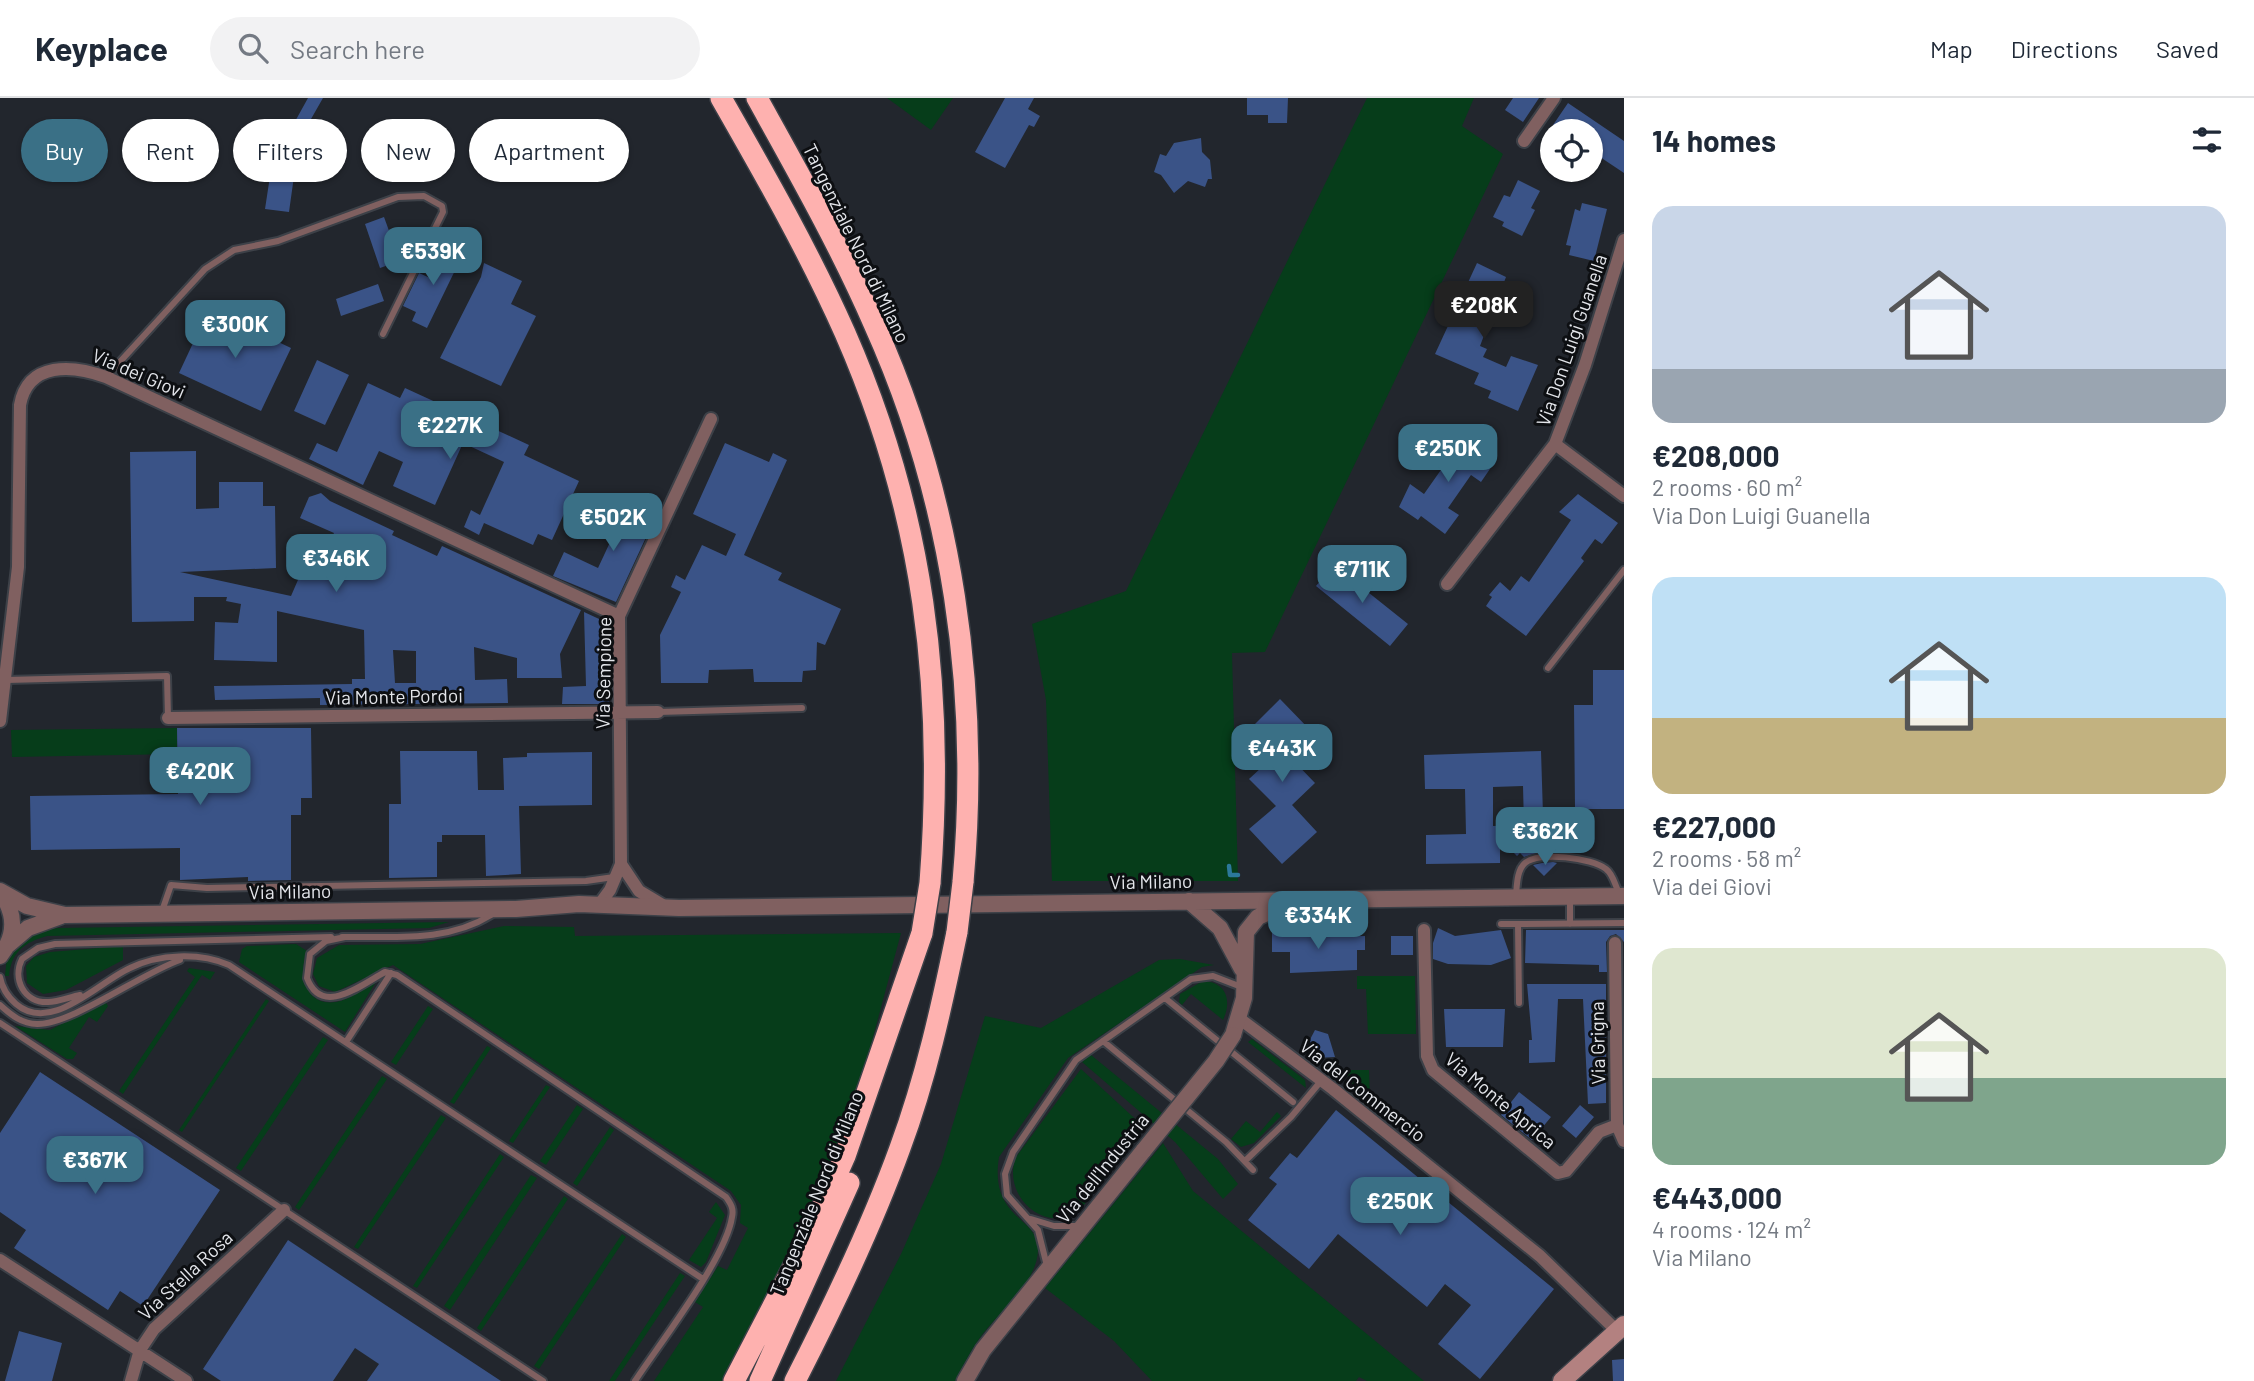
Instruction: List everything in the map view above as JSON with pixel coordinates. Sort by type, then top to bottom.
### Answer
[{"type":"highway","name":"Tangenziale Nord di Milano","points":[[722,98],[794,226],[869,393],[900,490],[924,606],[936,726],[930,883],[922,933],[888,1070],[858,1159],[815,1264],[760,1381]]},
{"type":"highway","name":"Tangenziale Nord di Milano","points":[[757,98],[823,217],[875,326],[900,388],[929,477],[951,571],[964,671],[969,771],[963,882],[957,932],[917,1096],[900,1148],[861,1245],[795,1381]]},
{"type":"highway","points":[[734,1381],[809,1237],[845,1156],[922,933]]},
{"type":"highway","points":[[807,1381],[861,1245]]},
{"type":"main road","points":[[1562,1381],[1621,1328]]},
{"type":"street","points":[[1524,141],[1554,98]]},
{"type":"street","name":"Via Don Luigi Guanella","points":[[1447,584],[1555,444],[1585,365],[1624,240]]},
{"type":"street","name":"Via dei Giovi","points":[[0,721],[18,568],[22,398],[34,379],[56,369],[80,369],[106,377],[619,616]]},
{"type":"street","name":"Via Sempione","points":[[599,905],[621,864],[619,616],[711,419]]},
{"type":"street","points":[[1555,444],[1624,496]]},
{"type":"street","name":"Via Monte Pordoi","points":[[167,718],[658,712]]},
{"type":"street","points":[[621,864],[639,891],[673,908]]},
{"type":"street","points":[[0,891],[9,904],[13,918],[2,954]]},
{"type":"street","name":"Via Milano","points":[[0,891],[27,906],[65,915]]},
{"type":"street","name":"Via Milano","points":[[508,909],[580,914],[673,908],[1622,896]]},
{"type":"street","name":"Via dell'Industria","points":[[965,1381],[983,1350],[1216,1061],[1233,1035],[1240,1019],[1245,988],[1244,938],[1250,925],[1258,917],[1298,899]]},
{"type":"street","name":"Via dell'Industria","points":[[1189,901],[1220,928],[1244,971]]},
{"type":"street","name":"Via Milano","points":[[2,954],[28,928],[41,920],[65,915],[508,909],[599,905],[673,908]]},
{"type":"street","name":"Via Monte Aprica","points":[[1424,930],[1427,1056],[1433,1070],[1558,1173],[1566,1171],[1603,1129],[1617,1125]]},
{"type":"street","name":"Via Grigna","points":[[1615,943],[1620,1064],[1617,1125],[1624,1141]]},
{"type":"street","name":"Via del Commercio","points":[[1240,1019],[1540,1256],[1621,1328]]},
{"type":"street","name":"Via Stella Rosa","points":[[131,1381],[140,1350],[154,1329],[284,1210]]},
{"type":"street","points":[[0,1260],[186,1381]]},
{"type":"lane","points":[[106,377],[205,269],[223,255],[278,241],[398,197],[424,196],[442,206],[443,212],[383,334]]},
{"type":"lane","points":[[1548,668],[1624,570]]},
{"type":"lane","points":[[6,680],[167,676],[167,718]]},
{"type":"lane","points":[[658,712],[802,708]]},
{"type":"lane","points":[[1516,897],[1518,879],[1526,862],[1532,858],[1596,862],[1609,871],[1622,896]]},
{"type":"lane","points":[[160,914],[171,885],[244,887],[586,881],[616,877]]},
{"type":"lane","points":[[1570,896],[1570,924]]},
{"type":"lane","points":[[86,994],[53,1002],[36,1000],[20,986],[19,964],[31,951],[55,944],[438,935],[472,925],[508,909]]},
{"type":"lane","points":[[1501,923],[1624,923]]},
{"type":"lane","points":[[1518,924],[1519,1003]]},
{"type":"lane","points":[[345,937],[326,941],[310,954],[307,978],[317,993],[338,998],[385,972],[391,973],[726,1197],[732,1206],[732,1218],[719,1251],[635,1381]]},
{"type":"lane","points":[[0,977],[13,1001],[36,1014],[61,1009],[131,967],[159,959],[188,957],[229,965],[702,1279]]},
{"type":"lane","points":[[0,1005],[20,1020],[38,1024],[53,1023],[67,1018],[147,973],[188,957]]},
{"type":"lane","points":[[346,1042],[391,973]]},
{"type":"lane","points":[[1048,1268],[1042,1241],[1030,1219],[1007,1195],[1005,1174],[1008,1164],[1076,1060],[1191,979],[1205,976],[1222,978],[1245,988]]},
{"type":"lane","points":[[1165,998],[1293,1102]]},
{"type":"lane","points":[[0,1023],[544,1381]]},
{"type":"lane","points":[[1103,1041],[1226,1142],[1252,1170]]},
{"type":"lane","points":[[1245,1161],[1292,1117],[1321,1082]]},
{"type":"lane","points":[[1030,1219],[1054,1226],[1081,1226]]},
{"type":"green space","points":[[887,98],[953,98],[931,130]]},
{"type":"green space","points":[[1367,98],[1474,98],[1462,126],[1503,154],[1265,652],[1232,653],[1238,881],[1052,881],[1046,700],[1032,624],[1126,591]]},
{"type":"green space","points":[[177,728],[177,754],[12,757],[11,730]]},
{"type":"green space","points":[[449,922],[429,928],[47,936],[20,949],[13,960],[9,976],[5,976],[7,956],[33,933],[57,928]]},
{"type":"green space","points":[[504,926],[574,927],[575,936],[901,933],[857,1097],[818,1197],[723,1381],[654,1381],[703,1307],[695,1302],[718,1266],[727,1270],[748,1228],[740,1223],[741,1205],[731,1191],[393,965],[335,992],[319,986],[313,974],[317,958],[339,945],[420,944]]},
{"type":"green space","points":[[296,944],[307,951],[304,978],[306,987],[317,999],[325,1002],[341,1001],[376,982],[345,1032],[239,962],[242,949],[247,946]]},
{"type":"green space","points":[[123,946],[123,960],[66,990],[43,994],[27,983],[26,966],[34,957],[50,952]]},
{"type":"green space","points":[[1180,959],[1214,965],[1202,967],[1068,1058],[999,1157],[998,1178],[1001,1193],[1007,1205],[1036,1239],[1036,1262],[1024,1286],[979,1339],[955,1381],[836,1381],[901,1254],[941,1164],[985,1016],[1041,1028],[1159,960]]},
{"type":"green space","points":[[189,968],[215,972],[210,980],[202,975],[123,1094],[119,1091],[195,977],[187,971]]},
{"type":"green space","points":[[1357,976],[1415,976],[1416,1034],[1368,1034],[1366,989],[1357,989]]},
{"type":"green space","points":[[1203,981],[1218,985],[1225,994],[1227,1006],[1223,1020],[1191,994],[1182,1005],[1179,1002],[1180,994]]},
{"type":"green space","points":[[266,999],[269,1001],[182,1132],[179,1130]]},
{"type":"green space","points":[[105,1001],[108,1006],[97,1022],[89,1017],[69,1048],[77,1053],[73,1059],[67,1059],[15,1026],[50,1030]]},
{"type":"green space","points":[[428,1006],[433,1009],[396,1065],[391,1062]]},
{"type":"green space","points":[[323,1037],[328,1040],[241,1171],[236,1168]]},
{"type":"green space","points":[[1252,1039],[1305,1080],[1306,1088],[1248,1042]]},
{"type":"green space","points":[[487,1046],[491,1048],[454,1104],[450,1102]]},
{"type":"green space","points":[[1091,1055],[1218,1159],[1238,1184],[1223,1199],[1175,1142],[1082,1062]]},
{"type":"green space","points":[[1081,1069],[1144,1127],[1080,1210],[1067,1217],[1040,1215],[1029,1208],[1015,1185],[1013,1171],[1016,1157]]},
{"type":"green space","points":[[1341,1070],[1369,1070],[1370,1098],[1352,1084],[1353,1081]]},
{"type":"green space","points":[[382,1076],[387,1079],[299,1210],[295,1207]]},
{"type":"green space","points":[[546,1085],[550,1087],[513,1143],[509,1141]]},
{"type":"green space","points":[[577,1105],[583,1109],[546,1165],[540,1161]]},
{"type":"green space","points":[[1277,1112],[1281,1116],[1254,1143],[1241,1147],[1231,1139],[1246,1121],[1260,1132]]},
{"type":"green space","points":[[441,1115],[446,1118],[358,1249],[354,1247]]},
{"type":"green space","points":[[610,1127],[614,1130],[577,1186],[573,1183]]},
{"type":"green space","points":[[1163,1143],[1193,1191],[1424,1381],[1367,1381],[1359,1377],[1356,1381],[1152,1381],[1114,1341],[1045,1288]]},
{"type":"green space","points":[[500,1154],[504,1157],[417,1288],[413,1286]]},
{"type":"green space","points":[[531,1175],[537,1178],[450,1310],[444,1306]]},
{"type":"green space","points":[[564,1196],[568,1199],[481,1331],[477,1328]]},
{"type":"green space","points":[[716,1202],[725,1215],[706,1262],[701,1267],[689,1260],[717,1218],[709,1212]]},
{"type":"green space","points":[[622,1234],[626,1237],[539,1369],[534,1366]]},
{"type":"green space","points":[[680,1273],[685,1276],[615,1381],[609,1381]]},
{"type":"building","points":[[308,98],[323,98],[311,119],[296,119]]},
{"type":"building","points":[[1005,98],[1034,98],[1028,109],[1040,116],[1034,127],[1029,125],[1005,168],[975,152]]},
{"type":"building","points":[[1247,98],[1288,98],[1287,123],[1268,123],[1268,115],[1247,115]]},
{"type":"building","points":[[1513,98],[1539,98],[1523,122],[1505,110]]},
{"type":"building","points":[[1568,103],[1592,119],[1557,119]]},
{"type":"building","points":[[1603,127],[1624,141],[1624,173],[1603,159]]},
{"type":"building","points":[[1201,138],[1202,152],[1210,160],[1212,179],[1208,179],[1205,187],[1188,181],[1174,193],[1161,175],[1154,172],[1160,154],[1166,156],[1174,143]]},
{"type":"building","points":[[1518,180],[1540,191],[1531,208],[1535,210],[1522,236],[1502,226],[1504,222],[1493,217],[1504,195],[1510,197]]},
{"type":"building","points":[[269,182],[293,182],[289,212],[265,209]]},
{"type":"building","points":[[1582,203],[1607,209],[1594,261],[1569,255],[1571,246],[1566,245],[1575,209],[1580,211]]},
{"type":"building","points":[[384,217],[400,261],[380,268],[365,224]]},
{"type":"building","points":[[447,244],[464,252],[427,328],[412,321],[416,312],[403,306],[419,273],[430,278]]},
{"type":"building","points":[[484,263],[522,281],[511,304],[536,316],[501,386],[440,358],[481,277]]},
{"type":"building","points":[[1477,263],[1506,277],[1480,346],[1487,349],[1483,357],[1506,367],[1511,356],[1538,365],[1518,411],[1488,398],[1491,391],[1474,384],[1479,373],[1435,354]]},
{"type":"building","points":[[378,284],[384,301],[341,316],[336,299]]},
{"type":"building","points":[[209,309],[291,348],[261,411],[179,373]]},
{"type":"building","points":[[317,360],[349,375],[325,425],[294,411]]},
{"type":"building","points":[[368,383],[400,398],[405,388],[529,445],[524,455],[579,481],[552,540],[538,534],[533,545],[484,523],[479,535],[464,527],[471,510],[480,515],[504,462],[463,443],[435,505],[393,486],[403,462],[379,451],[363,485],[309,459],[317,443],[337,452]]},
{"type":"building","points":[[1461,431],[1482,446],[1478,452],[1494,463],[1481,482],[1471,475],[1448,508],[1459,515],[1445,534],[1421,516],[1418,520],[1399,507],[1410,484],[1424,494],[1450,457],[1445,454]]},
{"type":"building","points":[[725,443],[769,462],[773,453],[787,460],[744,555],[782,573],[778,580],[841,609],[825,645],[817,642],[816,670],[803,671],[802,682],[754,682],[753,669],[709,670],[708,683],[661,683],[660,635],[681,592],[671,587],[676,575],[685,580],[702,545],[726,556],[736,534],[693,514]]},
{"type":"building","points":[[196,451],[196,509],[219,508],[219,482],[263,482],[263,506],[275,506],[276,568],[180,572],[291,596],[301,573],[313,579],[334,533],[300,518],[309,497],[321,493],[330,501],[394,531],[392,535],[437,556],[442,546],[581,610],[560,654],[562,678],[517,678],[517,658],[474,647],[475,680],[507,679],[508,703],[320,705],[320,698],[215,700],[214,686],[352,684],[352,679],[365,679],[364,630],[277,611],[277,662],[214,660],[215,622],[238,623],[241,604],[226,601],[227,597],[194,597],[194,621],[132,622],[130,452]],"holes":[[[393,650],[416,651],[416,683],[395,683]]]},
{"type":"building","points":[[633,493],[661,505],[616,602],[553,576],[564,552],[598,568]]},
{"type":"building","points":[[1578,494],[1618,523],[1602,544],[1595,539],[1581,558],[1584,561],[1526,636],[1486,606],[1492,597],[1489,595],[1500,582],[1510,591],[1521,576],[1529,582],[1571,520],[1559,512]]},
{"type":"building","points":[[1334,565],[1408,624],[1390,646],[1316,586]]},
{"type":"building","points":[[584,612],[610,624],[609,704],[562,704],[563,687],[586,686]]},
{"type":"building","points":[[1593,670],[1624,670],[1624,809],[1575,809],[1574,705],[1593,705]]},
{"type":"building","points":[[1280,699],[1311,731],[1288,755],[1315,783],[1292,805],[1317,832],[1282,864],[1249,829],[1276,806],[1249,779],[1275,755],[1251,728]]},
{"type":"building","points":[[177,728],[311,728],[312,798],[301,798],[301,815],[291,815],[291,880],[248,881],[248,877],[180,880],[180,848],[31,850],[30,796],[178,794]]},
{"type":"building","points":[[400,751],[477,751],[478,790],[504,790],[503,758],[527,757],[527,753],[592,752],[592,805],[519,806],[521,874],[486,876],[485,835],[442,835],[442,842],[437,842],[437,877],[389,878],[389,804],[401,804]]},
{"type":"building","points":[[1541,751],[1544,847],[1561,828],[1577,843],[1568,852],[1541,852],[1524,857],[1520,853],[1517,856],[1500,839],[1500,863],[1426,864],[1426,835],[1466,834],[1465,789],[1425,789],[1424,755]],"holes":[[[1523,786],[1524,825],[1493,826],[1493,787]]]},
{"type":"building","points":[[1557,863],[1544,876],[1533,865]]},
{"type":"building","points":[[1438,928],[1455,936],[1501,930],[1511,958],[1491,965],[1448,964],[1433,959],[1433,943]]},
{"type":"building","points":[[1314,929],[1314,937],[1365,936],[1365,950],[1357,950],[1357,970],[1290,973],[1290,952],[1272,952],[1272,930]]},
{"type":"building","points":[[1526,930],[1624,930],[1624,942],[1616,934],[1610,936],[1606,942],[1607,972],[1599,972],[1599,965],[1525,963]]},
{"type":"building","points":[[1391,936],[1413,936],[1413,955],[1391,955]]},
{"type":"building","points":[[1527,984],[1606,984],[1606,1103],[1588,1104],[1583,999],[1558,999],[1555,1062],[1529,1063],[1529,1040],[1532,1040]]},
{"type":"building","points":[[1444,1009],[1505,1009],[1503,1047],[1446,1047]]},
{"type":"building","points":[[1315,1030],[1328,1034],[1335,1057],[1315,1058],[1305,1049]]},
{"type":"building","points":[[40,1072],[220,1190],[143,1306],[120,1291],[108,1310],[14,1248],[26,1230],[0,1212],[0,1133]]},
{"type":"building","points":[[1519,1092],[1551,1117],[1532,1140],[1501,1115]]},
{"type":"building","points":[[1580,1105],[1594,1117],[1576,1138],[1562,1126]]},
{"type":"building","points":[[1336,1110],[1554,1289],[1480,1379],[1438,1344],[1471,1305],[1445,1284],[1427,1307],[1338,1234],[1309,1269],[1248,1220],[1277,1184],[1269,1178],[1290,1153],[1297,1158]]},
{"type":"building","points":[[288,1240],[501,1381],[367,1381],[379,1364],[355,1348],[333,1381],[221,1381],[203,1369]]},
{"type":"building","points":[[19,1331],[62,1343],[52,1381],[5,1381]]},
{"type":"building","points":[[1624,1359],[1624,1381],[1613,1381],[1612,1360]]},
{"type":"waterway","points":[[1229,866],[1230,875],[1238,875]]}]
